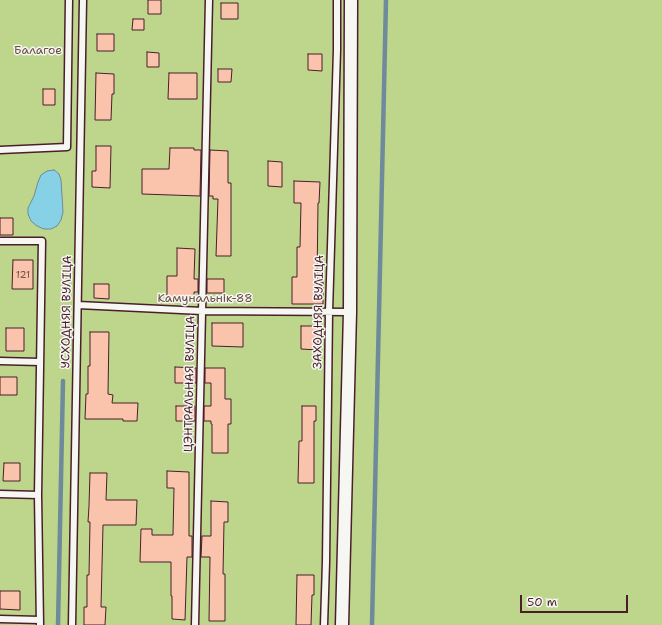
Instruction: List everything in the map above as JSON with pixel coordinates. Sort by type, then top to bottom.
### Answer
[{"type":"street","points":[[342,625],[350,312],[352,0]]},
{"type":"lane","points":[[0,150],[67,147],[69,0]]},
{"type":"lane","name":"УСХОДНЯЯ ВУЛІЦА","points":[[72,625],[83,0]]},
{"type":"lane","name":"ЦЭНТРАЛЬНАЯ ВУЛІЦА","points":[[195,625],[209,0]]},
{"type":"lane","name":"ЗАХОДНЯЯ ВУЛІЦА","points":[[324,625],[337,0]]},
{"type":"lane","points":[[0,241],[42,241],[38,495],[40,622],[0,619]]},
{"type":"lane","points":[[78,305],[202,311],[350,312]]},
{"type":"lane","points":[[0,362],[40,362]]},
{"type":"lane","points":[[0,494],[38,495]]},
{"type":"green space","points":[[0,0],[662,0],[662,625],[0,625]]},
{"type":"water","points":[[54,170],[59,174],[61,180],[63,212],[61,220],[57,226],[51,229],[44,229],[31,221],[28,214],[28,208],[41,175],[47,171]]},
{"type":"building","points":[[148,0],[161,0],[161,14],[148,14]]},
{"type":"building","points":[[221,3],[238,3],[238,19],[221,19]]},
{"type":"building","points":[[133,19],[144,19],[144,30],[132,30]]},
{"type":"building","points":[[97,34],[114,34],[114,51],[97,51]]},
{"type":"building","points":[[147,52],[159,53],[159,67],[147,67]]},
{"type":"building","points":[[308,54],[322,54],[322,71],[308,70]]},
{"type":"building","points":[[218,69],[232,69],[231,82],[218,82]]},
{"type":"building","points":[[96,73],[114,74],[114,94],[112,94],[111,120],[95,120]]},
{"type":"building","points":[[169,73],[197,73],[197,99],[168,99]]},
{"type":"building","points":[[43,89],[55,89],[55,105],[43,105]]},
{"type":"building","points":[[96,146],[111,146],[110,188],[92,187],[92,171],[96,171]]},
{"type":"building","points":[[170,148],[194,148],[194,150],[201,150],[200,196],[142,194],[142,169],[169,169]]},
{"type":"building","points":[[210,150],[228,151],[228,183],[231,183],[231,256],[216,256],[218,199],[213,199],[213,196],[209,196]]},
{"type":"building","points":[[268,161],[282,162],[282,187],[268,186]]},
{"type":"building","points":[[294,181],[320,182],[318,203],[317,282],[323,282],[323,304],[292,304],[292,277],[297,277],[297,247],[300,247],[301,203],[294,203]]},
{"type":"building","points":[[0,218],[13,218],[13,235],[0,235]]},
{"type":"building","points":[[177,248],[195,249],[194,279],[198,279],[198,292],[194,292],[194,301],[167,301],[167,276],[177,276]]},
{"type":"building","points":[[13,260],[33,260],[33,289],[12,289]]},
{"type":"building","points":[[207,279],[224,279],[224,293],[207,293]]},
{"type":"building","points":[[94,284],[109,284],[109,299],[94,298]]},
{"type":"building","points":[[212,323],[243,323],[243,347],[212,346]]},
{"type":"building","points":[[301,326],[318,326],[318,350],[301,349]]},
{"type":"building","points":[[6,328],[24,328],[24,351],[6,351]]},
{"type":"building","points":[[90,332],[109,332],[108,394],[113,395],[112,403],[138,403],[137,421],[123,421],[123,419],[85,419],[86,394],[88,394],[88,366],[90,366]]},
{"type":"building","points":[[175,367],[196,368],[196,383],[175,383]]},
{"type":"building","points":[[205,368],[225,368],[225,399],[231,399],[231,424],[228,424],[228,453],[212,453],[212,424],[211,421],[204,421],[204,406],[211,406],[211,383],[205,383]]},
{"type":"building","points":[[0,377],[17,377],[17,395],[0,395]]},
{"type":"building","points":[[176,406],[195,406],[195,421],[176,421]]},
{"type":"building","points":[[302,406],[316,406],[316,421],[314,421],[314,483],[298,483],[299,441],[302,441]]},
{"type":"building","points":[[4,463],[20,463],[20,481],[3,481]]},
{"type":"building","points":[[167,471],[189,472],[189,536],[192,536],[192,557],[187,557],[185,620],[172,619],[171,562],[140,562],[141,529],[152,529],[152,535],[173,535],[174,488],[167,488]]},
{"type":"building","points":[[90,473],[107,473],[106,500],[137,500],[136,525],[103,525],[101,607],[106,607],[105,625],[84,625],[84,607],[87,607],[87,575],[89,575],[90,522],[88,522]]},
{"type":"building","points":[[211,501],[228,502],[228,522],[224,522],[223,574],[225,574],[225,621],[209,621],[210,557],[201,557],[202,536],[211,536]]},
{"type":"building","points":[[297,575],[314,575],[311,625],[296,625]]},
{"type":"building","points":[[0,591],[20,591],[20,610],[0,609]]},
{"type":"waterway","points":[[372,625],[386,0]]},
{"type":"waterway","points":[[58,625],[63,381]]},
{"type":"park label","name":"Балагое","points":[[38,51]]},
{"type":"park label","name":"Камунальнік-88","points":[[205,299]]}]
